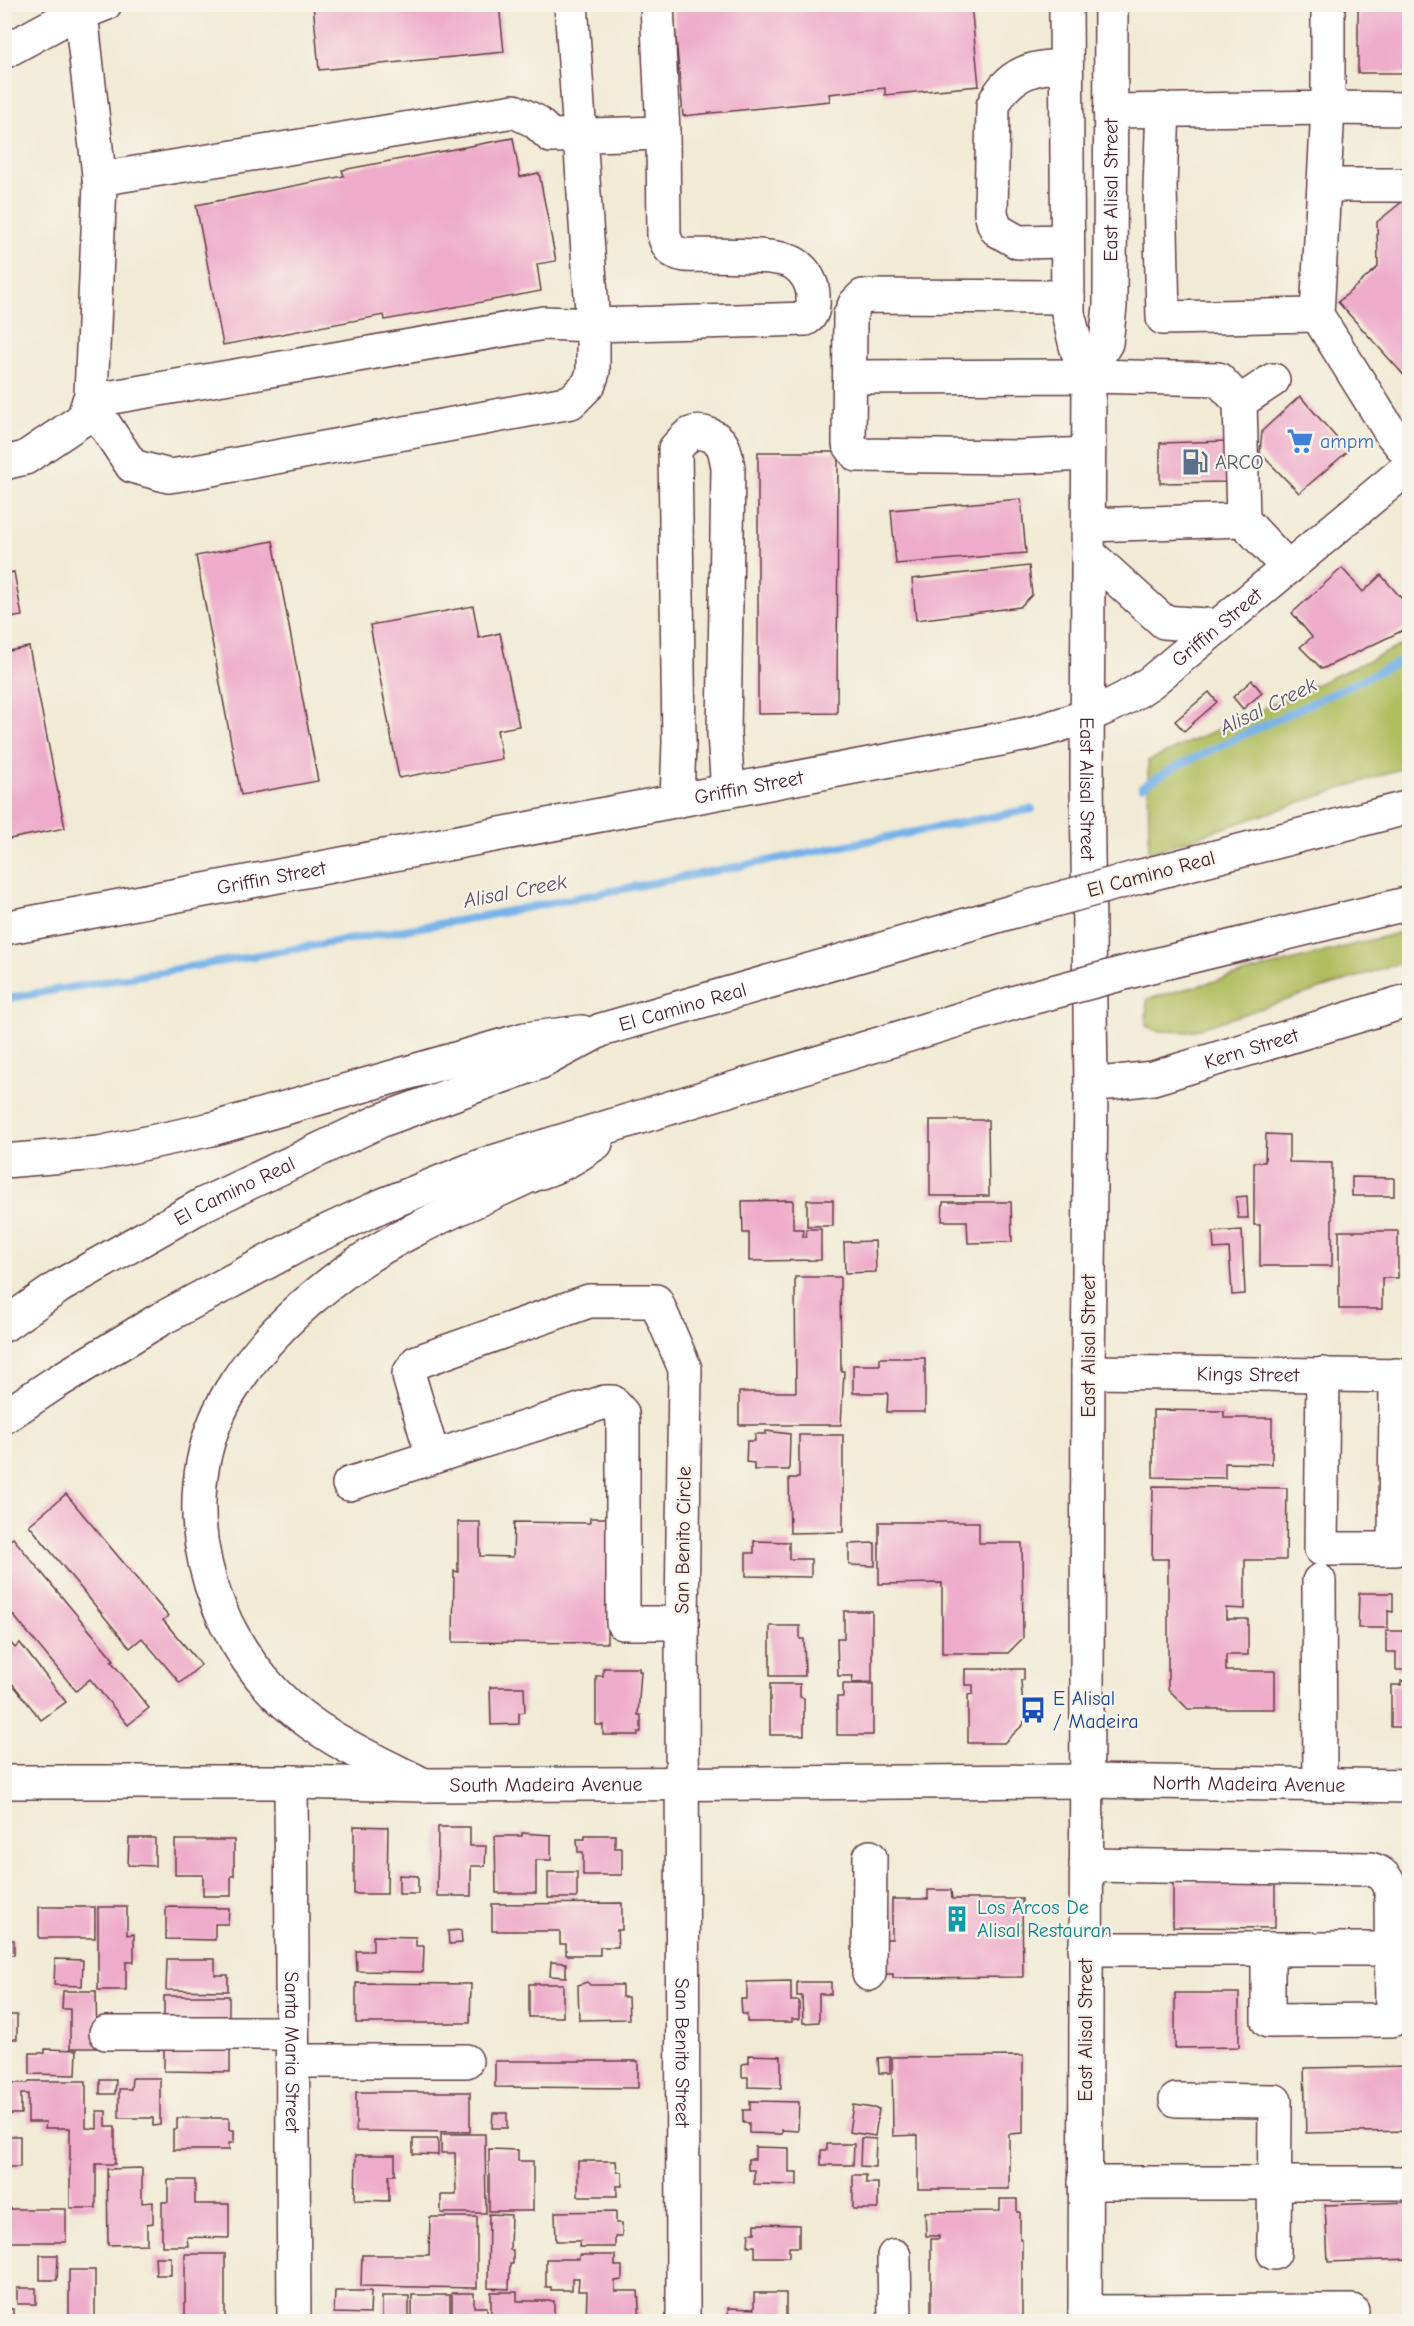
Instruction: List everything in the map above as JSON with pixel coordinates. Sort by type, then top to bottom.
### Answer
[{"type":"main road","points":[[89,401],[132,466],[169,476],[571,402],[589,384],[593,372],[593,325],[571,4]]},
{"type":"main road","points":[[89,401],[544,323],[593,325],[806,319],[813,310],[813,288],[796,264],[778,258],[675,254],[668,248],[664,235],[663,133],[657,4]]},
{"type":"main road","name":"East Alisal Street","points":[[1066,4],[1068,313],[1077,350],[1089,373]]},
{"type":"main road","name":"East Alisal Street","points":[[1085,2317],[1091,1085],[1088,454],[1089,373],[1106,342],[1110,306],[1111,4]]},
{"type":"main road","points":[[1328,4],[1328,108],[1317,315],[1391,433],[1410,456]]},
{"type":"main road","points":[[4,52],[89,8],[99,179],[89,401],[83,419],[25,458],[4,463]]},
{"type":"main road","points":[[1066,67],[1044,66],[1020,75],[1007,83],[997,97],[993,106],[991,213],[997,230],[1018,242],[1067,241]]},
{"type":"main road","points":[[1163,109],[1160,186],[1163,318],[1317,315]]},
{"type":"main road","points":[[1110,111],[1410,109]]},
{"type":"main road","points":[[99,179],[514,111],[535,121],[551,136],[663,133]]},
{"type":"main road","points":[[1324,185],[1410,185]]},
{"type":"main road","points":[[1068,297],[863,296],[855,304],[850,315],[849,444],[857,455],[1019,457],[1088,454]]},
{"type":"main road","points":[[850,377],[1089,373],[1218,379],[1240,402],[1243,520],[1288,568]]},
{"type":"main road","points":[[1240,402],[1274,380]]},
{"type":"main road","points":[[677,801],[679,742],[675,448],[688,435],[696,432],[705,433],[718,440],[724,448],[728,468],[724,734],[728,791]]},
{"type":"main road","name":"Griffin Street","points":[[4,928],[1033,733],[1088,717],[1136,692],[1410,466]]},
{"type":"main road","points":[[1088,539],[1243,520]]},
{"type":"main road","points":[[1088,539],[1164,622],[1218,626]]},
{"type":"main road","name":"El Camino Real","points":[[4,1325],[60,1286],[204,1204],[382,1120],[541,1062],[602,1030],[1018,910],[1410,807]]},
{"type":"main road","points":[[4,1417],[159,1320],[310,1239],[383,1205],[483,1165],[1023,1000],[1143,968],[1410,903]]},
{"type":"main road","name":"Kern Street","points":[[1091,1085],[1153,1078],[1410,1000]]},
{"type":"main road","points":[[4,1161],[99,1153],[212,1130],[525,1039],[602,1030]]},
{"type":"main road","points":[[424,1785],[341,1743],[305,1719],[275,1693],[252,1667],[234,1641],[210,1587],[199,1532],[200,1483],[212,1433],[220,1410],[233,1385],[267,1341],[316,1294],[346,1271],[387,1245],[459,1209],[562,1164],[638,1116]]},
{"type":"main road","name":"San Benito Circle","points":[[434,1457],[410,1380],[409,1374],[417,1362],[589,1301],[656,1301],[685,1369],[683,1785]]},
{"type":"main road","name":"Kings Street","points":[[1088,1372],[1403,1375]]},
{"type":"main road","points":[[1323,1374],[1321,1549],[1395,1549],[1403,1375]]},
{"type":"main road","points":[[349,1484],[605,1402],[612,1402],[622,1413],[623,1424],[623,1623],[682,1623]]},
{"type":"main road","points":[[1319,1581],[1320,1784]]},
{"type":"main road","name":"South Madeira Avenue","points":[[4,1782],[683,1785],[1087,1781]]},
{"type":"main road","name":"North Madeira Avenue","points":[[1087,1781],[1410,1786]]},
{"type":"main road","name":"Santa Maria Street","points":[[291,1782],[294,2322]]},
{"type":"main road","name":"San Benito Street","points":[[683,1785],[683,2322]]},
{"type":"main road","points":[[869,1974],[870,1857]]},
{"type":"main road","points":[[1086,1865],[1370,1869],[1380,1872],[1388,1881],[1391,1889],[1392,2020],[1268,2021],[1268,1948]]},
{"type":"main road","points":[[1085,1949],[1392,1949]]},
{"type":"main road","points":[[106,2033],[466,2061]]},
{"type":"main road","points":[[1176,2100],[1275,2101],[1274,2253]]},
{"type":"main road","points":[[1084,2183],[1410,2183]]},
{"type":"main road","points":[[894,2256],[895,2322]]},
{"type":"main road","points":[[1085,2317],[1196,2317],[1352,2312]]},
{"type":"green space","points":[[1409,642],[1409,766],[1149,853],[1148,761]]},
{"type":"green space","points":[[1409,930],[1409,960],[1189,1032],[1158,1031],[1146,1026],[1147,999]]},
{"type":"building","points":[[313,4],[499,4],[504,52],[319,70]]},
{"type":"building","points":[[673,4],[971,4],[979,86],[885,95],[885,88],[829,94],[830,101],[683,116]]},
{"type":"building","points":[[1358,4],[1410,4],[1410,73],[1358,73]]},
{"type":"building","points":[[513,138],[520,177],[539,173],[556,261],[537,264],[541,291],[385,320],[384,315],[223,345],[196,205],[344,176],[342,170]]},
{"type":"building","points":[[1403,201],[1410,210],[1410,382],[1338,302],[1378,267],[1377,222]]},
{"type":"building","name":"ampm","points":[[1300,396],[1348,451],[1299,493],[1260,453],[1262,431]]},
{"type":"building","points":[[1229,441],[1230,482],[1160,483],[1160,443]]},
{"type":"building","points":[[758,452],[838,452],[837,713],[758,714]]},
{"type":"building","points":[[1021,499],[1026,553],[896,564],[891,510]]},
{"type":"building","points":[[273,541],[318,781],[241,795],[196,556]]},
{"type":"building","points":[[1029,566],[1032,595],[1020,607],[916,620],[912,579]]},
{"type":"building","points":[[1342,568],[1363,592],[1381,575],[1410,608],[1410,627],[1322,669],[1300,647],[1312,637],[1292,613]]},
{"type":"building","points":[[14,572],[22,616],[4,619],[4,574]]},
{"type":"building","points":[[473,606],[479,638],[500,633],[519,726],[497,730],[502,759],[399,778],[370,625]]},
{"type":"building","points":[[29,647],[65,828],[4,840],[4,652]]},
{"type":"building","points":[[1252,680],[1262,693],[1243,709],[1233,697]]},
{"type":"building","points":[[1209,692],[1217,702],[1184,731],[1175,721]]},
{"type":"building","points":[[930,1120],[988,1120],[989,1196],[930,1196]]},
{"type":"building","points":[[1266,1134],[1289,1135],[1289,1162],[1332,1163],[1332,1266],[1260,1266],[1260,1225],[1254,1225],[1254,1162],[1265,1162]]},
{"type":"building","points":[[1352,1177],[1394,1178],[1394,1196],[1352,1196]]},
{"type":"building","points":[[1247,1196],[1248,1218],[1238,1218],[1236,1197]]},
{"type":"building","points":[[793,1200],[793,1229],[803,1229],[803,1237],[806,1237],[806,1229],[821,1229],[821,1260],[749,1261],[749,1233],[743,1233],[742,1201]]},
{"type":"building","points":[[807,1200],[833,1200],[833,1226],[807,1226]]},
{"type":"building","points":[[943,1202],[1011,1202],[1012,1242],[968,1243],[967,1221],[942,1221]]},
{"type":"building","points":[[1242,1230],[1245,1294],[1232,1295],[1229,1248],[1214,1249],[1213,1232]]},
{"type":"building","points":[[1339,1231],[1398,1231],[1398,1278],[1382,1278],[1382,1309],[1339,1309]]},
{"type":"building","points":[[875,1241],[876,1272],[845,1273],[844,1242]]},
{"type":"building","points":[[795,1277],[840,1277],[841,1371],[844,1371],[841,1425],[739,1425],[739,1392],[796,1392]]},
{"type":"building","points":[[880,1358],[925,1358],[925,1412],[887,1412],[888,1393],[853,1393],[853,1365],[880,1365]]},
{"type":"building","points":[[1153,1410],[1224,1411],[1224,1418],[1272,1418],[1272,1464],[1225,1463],[1225,1478],[1153,1477]]},
{"type":"building","points":[[766,1431],[790,1434],[789,1470],[754,1470],[754,1463],[746,1462],[747,1441],[755,1441],[755,1434],[766,1434]]},
{"type":"building","points":[[799,1435],[843,1435],[843,1532],[790,1533],[789,1478],[799,1478]]},
{"type":"building","points":[[1153,1486],[1287,1488],[1286,1560],[1245,1560],[1245,1609],[1226,1608],[1226,1619],[1248,1619],[1248,1655],[1226,1655],[1226,1671],[1275,1671],[1275,1709],[1188,1709],[1168,1689],[1168,1559],[1152,1559]]},
{"type":"building","points":[[66,1494],[168,1616],[163,1620],[201,1665],[180,1683],[142,1638],[130,1648],[29,1525]]},
{"type":"building","points":[[590,1518],[608,1518],[607,1643],[453,1642],[454,1571],[458,1572],[458,1522],[480,1522],[480,1556],[513,1557],[514,1522],[590,1523]]},
{"type":"building","points":[[879,1522],[979,1522],[979,1543],[1022,1543],[1023,1638],[1008,1653],[942,1653],[942,1583],[879,1584]]},
{"type":"building","points":[[13,1538],[114,1660],[111,1661],[149,1708],[128,1725],[90,1679],[76,1691],[4,1604],[4,1545]]},
{"type":"building","points":[[754,1541],[789,1542],[789,1559],[811,1559],[811,1577],[746,1576],[746,1553],[754,1553]]},
{"type":"building","points":[[875,1543],[875,1566],[849,1565],[849,1544]]},
{"type":"building","points":[[1359,1593],[1393,1593],[1393,1612],[1388,1611],[1388,1628],[1358,1628]]},
{"type":"building","points":[[844,1611],[872,1611],[872,1682],[852,1683],[853,1676],[838,1676],[837,1638],[844,1638]]},
{"type":"building","points":[[770,1626],[800,1626],[800,1639],[804,1639],[805,1676],[770,1676]]},
{"type":"building","points":[[1386,1631],[1410,1631],[1410,1675],[1407,1675],[1407,1670],[1396,1670],[1396,1652],[1386,1652]]},
{"type":"building","points":[[4,1635],[15,1648],[20,1643],[66,1702],[41,1720],[4,1673]]},
{"type":"building","points":[[603,1668],[639,1668],[641,1671],[638,1715],[641,1715],[641,1732],[638,1732],[638,1735],[603,1735],[603,1725],[596,1725],[596,1676],[603,1676]]},
{"type":"building","points":[[965,1669],[1024,1669],[1024,1680],[1021,1680],[1024,1724],[1004,1743],[968,1743],[968,1695],[973,1694],[973,1685],[965,1685]]},
{"type":"building","points":[[1401,1681],[1410,1681],[1410,1727],[1391,1727],[1391,1685],[1401,1685]]},
{"type":"building","points":[[770,1684],[800,1684],[800,1697],[804,1698],[804,1735],[770,1735]]},
{"type":"building","points":[[843,1684],[873,1684],[873,1735],[837,1735],[837,1697],[843,1697]]},
{"type":"building","points":[[490,1687],[524,1687],[525,1712],[519,1713],[519,1724],[491,1725]]},
{"type":"building","points":[[354,1826],[388,1827],[387,1894],[354,1894]]},
{"type":"building","points":[[438,1827],[470,1827],[470,1846],[486,1846],[485,1866],[471,1866],[471,1896],[437,1896]]},
{"type":"building","points":[[522,1833],[551,1835],[551,1860],[536,1860],[536,1893],[496,1893],[495,1836],[522,1836]]},
{"type":"building","points":[[585,1835],[615,1835],[615,1848],[622,1848],[622,1875],[583,1875],[583,1852],[578,1852],[577,1839],[585,1839]]},
{"type":"building","points":[[129,1838],[155,1838],[155,1866],[128,1865]]},
{"type":"building","points":[[175,1840],[234,1840],[234,1876],[231,1876],[231,1896],[203,1896],[203,1875],[175,1875]]},
{"type":"building","points":[[548,1872],[577,1872],[577,1898],[548,1898]]},
{"type":"building","points":[[399,1875],[418,1876],[418,1894],[399,1894]]},
{"type":"building","points":[[1173,1882],[1275,1883],[1275,1928],[1173,1927]]},
{"type":"building","name":"Los Arcos De Alisal Restauran","points":[[928,1890],[951,1890],[952,1899],[1022,1899],[1023,1977],[893,1978],[893,1974],[878,1974],[878,1939],[892,1939],[892,1899],[928,1899]]},
{"type":"building","points":[[622,1903],[622,1930],[617,1930],[618,1947],[600,1947],[600,1955],[566,1955],[566,1944],[560,1944],[560,1931],[492,1931],[492,1904]]},
{"type":"building","points":[[39,1907],[95,1907],[95,1938],[39,1938]]},
{"type":"building","points":[[98,1907],[127,1907],[127,1935],[134,1934],[134,1962],[126,1962],[126,1990],[98,1990]]},
{"type":"building","points":[[166,1907],[229,1908],[228,1924],[215,1924],[215,1940],[166,1939]]},
{"type":"building","points":[[4,1927],[7,1927],[7,1940],[14,1940],[14,1955],[6,1955],[7,1961],[4,1961]]},
{"type":"building","points":[[461,1930],[462,1943],[449,1944],[448,1931]]},
{"type":"building","points":[[373,1936],[416,1937],[416,1946],[424,1946],[423,1972],[357,1971],[356,1951],[373,1951]]},
{"type":"building","points":[[55,1959],[83,1960],[82,1986],[54,1985]]},
{"type":"building","points":[[167,1959],[215,1959],[215,1975],[228,1975],[228,1991],[166,1990]]},
{"type":"building","points":[[551,1962],[566,1963],[566,1977],[550,1976]]},
{"type":"building","points":[[791,1981],[791,2001],[799,2001],[799,2019],[792,2019],[792,2022],[747,2022],[747,2014],[742,2014],[741,1999],[747,1999],[747,1982]]},
{"type":"building","points":[[587,1982],[590,1985],[622,1985],[622,1997],[628,1997],[629,2019],[579,2020],[578,1985]]},
{"type":"building","points":[[797,1982],[831,1982],[831,1994],[819,1994],[819,2022],[803,2023],[802,1996],[797,1996]]},
{"type":"building","points":[[356,1983],[471,1984],[470,2023],[356,2023]]},
{"type":"building","points":[[529,1984],[563,1984],[563,2017],[529,2017]]},
{"type":"building","points":[[63,1991],[96,1991],[97,2048],[70,2048],[70,2009],[62,2009]]},
{"type":"building","points":[[1175,1993],[1239,1993],[1239,2047],[1175,2048]]},
{"type":"building","points":[[164,1996],[229,1996],[229,2024],[164,2024]]},
{"type":"building","points":[[4,2015],[17,2015],[17,2039],[8,2039],[8,2072],[4,2072]]},
{"type":"building","points":[[164,2043],[230,2044],[230,2072],[164,2071]]},
{"type":"building","points":[[45,2049],[77,2050],[76,2075],[30,2074],[30,2053],[45,2053]]},
{"type":"building","points":[[749,2055],[781,2056],[781,2088],[748,2087],[748,2077],[742,2077],[742,2064],[749,2063]]},
{"type":"building","points":[[1023,2056],[1023,2133],[1009,2134],[1009,2189],[918,2189],[918,2135],[893,2136],[892,2057]]},
{"type":"building","points":[[890,2057],[890,2073],[879,2073],[878,2058]]},
{"type":"building","points":[[495,2061],[638,2061],[638,2088],[495,2087]]},
{"type":"building","points":[[1410,2066],[1410,2131],[1306,2133],[1304,2068]]},
{"type":"building","points":[[132,2078],[160,2078],[160,2125],[153,2126],[153,2118],[119,2118],[119,2089],[131,2089]]},
{"type":"building","points":[[100,2080],[116,2080],[115,2094],[100,2094]]},
{"type":"building","points":[[29,2081],[86,2081],[86,2128],[97,2129],[97,2111],[106,2111],[106,2127],[115,2127],[115,2164],[96,2164],[96,2208],[70,2208],[70,2128],[45,2128],[46,2122],[28,2122],[28,2094],[21,2094],[21,2114],[4,2114],[4,2083],[28,2083]]},
{"type":"building","points":[[356,2092],[470,2092],[470,2132],[356,2131]]},
{"type":"building","points":[[750,2101],[799,2102],[798,2131],[782,2130],[782,2134],[749,2133],[749,2123],[743,2123],[743,2110],[750,2110]]},
{"type":"building","points":[[853,2105],[879,2109],[875,2136],[849,2132]]},
{"type":"building","points":[[493,2113],[507,2113],[507,2128],[492,2128]]},
{"type":"building","points":[[177,2118],[229,2118],[229,2130],[234,2130],[234,2143],[229,2143],[229,2150],[173,2150],[173,2129],[177,2129]]},
{"type":"building","points":[[441,2134],[485,2134],[486,2213],[441,2213],[441,2195],[456,2195],[455,2153],[441,2153]]},
{"type":"building","points":[[4,2136],[20,2136],[20,2167],[4,2167]]},
{"type":"building","points":[[861,2138],[876,2139],[875,2167],[860,2166]]},
{"type":"building","points":[[413,2139],[438,2139],[438,2155],[413,2154]]},
{"type":"building","points":[[827,2144],[854,2144],[853,2165],[821,2165],[821,2150],[827,2150]]},
{"type":"building","points":[[755,2147],[789,2148],[789,2172],[797,2172],[797,2185],[754,2184],[754,2170],[748,2170],[748,2159],[755,2159]]},
{"type":"building","points":[[489,2149],[518,2150],[518,2161],[533,2161],[533,2211],[489,2211]]},
{"type":"building","points":[[356,2155],[395,2155],[395,2175],[389,2175],[389,2201],[355,2200]]},
{"type":"building","points":[[578,2161],[616,2161],[617,2172],[622,2172],[622,2186],[617,2186],[617,2196],[578,2196]]},
{"type":"building","points":[[142,2168],[142,2203],[153,2202],[153,2223],[147,2224],[147,2244],[108,2245],[107,2169]]},
{"type":"building","points":[[853,2175],[866,2175],[866,2183],[878,2183],[878,2209],[853,2209]]},
{"type":"building","points":[[168,2180],[195,2180],[195,2204],[229,2204],[229,2238],[187,2237],[188,2246],[162,2246],[162,2202],[168,2202]]},
{"type":"building","points":[[1000,2199],[1017,2199],[1017,2212],[1020,2212],[1022,2322],[931,2322],[931,2239],[939,2239],[939,2236],[926,2236],[925,2212],[1000,2211]]},
{"type":"building","points":[[1410,2202],[1410,2259],[1328,2262],[1325,2205]]},
{"type":"building","points":[[4,2209],[66,2209],[66,2242],[4,2242]]},
{"type":"building","points":[[616,2211],[616,2223],[622,2223],[622,2237],[615,2237],[615,2247],[579,2247],[580,2241],[556,2241],[555,2212]]},
{"type":"building","points":[[489,2214],[511,2215],[510,2250],[513,2250],[513,2264],[510,2264],[509,2289],[488,2288]]},
{"type":"building","points":[[430,2217],[477,2217],[477,2288],[361,2286],[362,2255],[429,2255]]},
{"type":"building","points":[[755,2224],[799,2225],[799,2247],[789,2247],[789,2257],[755,2257],[755,2246],[748,2246],[749,2233],[755,2233]]},
{"type":"building","points":[[185,2254],[225,2254],[225,2322],[185,2322]]},
{"type":"building","points":[[40,2255],[58,2255],[57,2280],[40,2280]]},
{"type":"building","points":[[579,2255],[615,2255],[615,2266],[622,2266],[622,2280],[615,2281],[615,2291],[638,2291],[640,2322],[586,2322],[587,2291],[578,2291],[579,2278],[572,2278],[572,2290],[551,2290],[551,2287],[546,2287],[546,2259],[579,2259]]},
{"type":"building","points":[[155,2257],[171,2257],[171,2275],[156,2275]]},
{"type":"building","points":[[69,2270],[95,2270],[95,2322],[69,2322]]},
{"type":"building","points":[[17,2288],[36,2288],[36,2304],[17,2304]]},
{"type":"building","points":[[335,2291],[371,2291],[370,2314],[334,2313]]},
{"type":"building","points":[[491,2292],[517,2292],[517,2301],[554,2301],[554,2322],[491,2322]]},
{"type":"building","points":[[452,2293],[474,2293],[474,2307],[487,2307],[487,2320],[452,2322]]},
{"type":"building","points":[[754,2293],[786,2293],[786,2322],[728,2322],[728,2308],[754,2309]]},
{"type":"building","points":[[412,2295],[450,2295],[450,2322],[412,2322]]},
{"type":"building","points":[[382,2296],[409,2296],[409,2322],[382,2322]]},
{"type":"building","points":[[5,2309],[13,2309],[13,2322],[5,2322]]},
{"type":"waterway","name":"Alisal Creek","points":[[1142,787],[1173,768],[1410,657]]},
{"type":"waterway","name":"Alisal Creek","points":[[4,999],[479,917],[1032,809]]},
{"type":"place","name":"ampm","points":[[1300,441]]},
{"type":"place","name":"ARCO","points":[[1195,462]]},
{"type":"place","name":"E Alisal / Madeira","points":[[1033,1710]]},
{"type":"place","name":"Los Arcos De Alisal Restauran","points":[[957,1919]]}]
